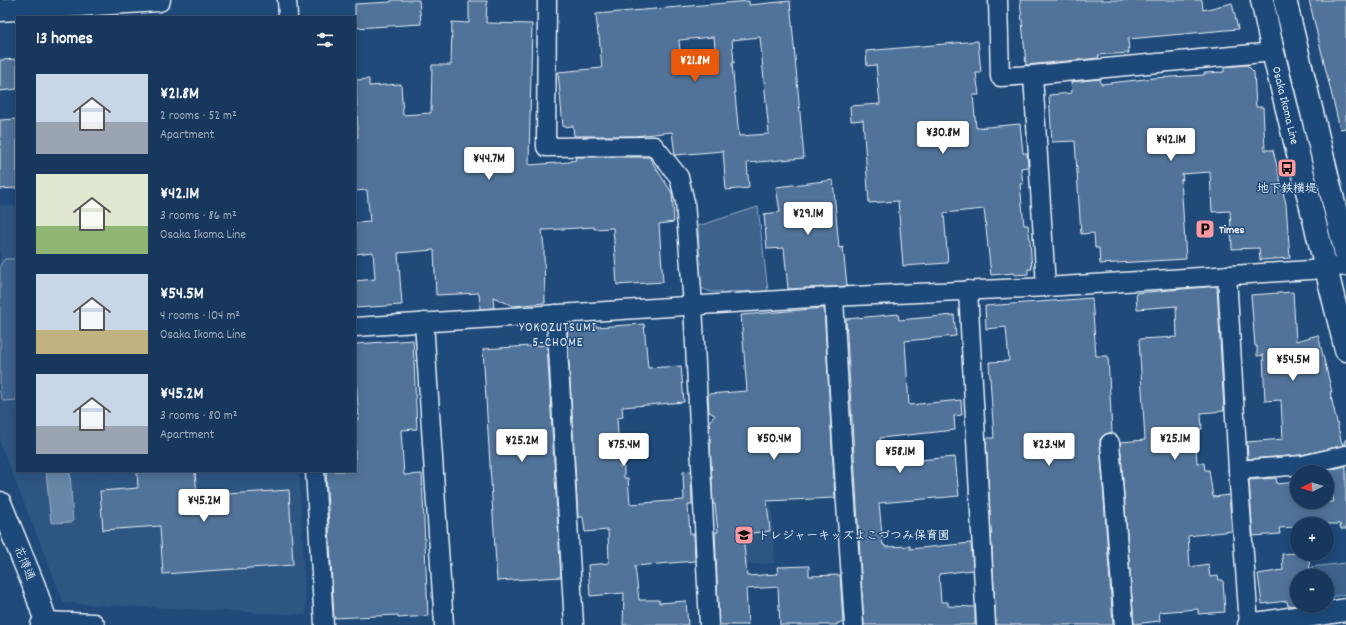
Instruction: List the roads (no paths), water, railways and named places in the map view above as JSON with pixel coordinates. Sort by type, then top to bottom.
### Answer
[{"type":"main road","points":[[0,10],[159,0]]},
{"type":"main road","name":"Osaka Ikoma Line","points":[[1262,0],[1273,52],[1336,267],[1346,350]]},
{"type":"main road","name":"Osaka Ikoma Line","points":[[1285,0],[1341,211],[1346,254]]},
{"type":"main road","name":"花博通","points":[[0,503],[34,586],[45,624]]},
{"type":"main road","points":[[1249,625],[1346,610]]},
{"type":"main road","points":[[45,624],[94,625]]},
{"type":"street","points":[[287,0],[288,16]]},
{"type":"street","points":[[547,0],[546,147],[654,146],[679,177],[685,202],[693,305],[709,625]]},
{"type":"street","points":[[998,0],[1000,77],[1273,52]]},
{"type":"street","points":[[1033,75],[1046,287]]},
{"type":"street","points":[[356,327],[693,305],[1046,287],[1310,270],[1336,267]]},
{"type":"street","points":[[1227,275],[1238,470],[1249,625]]},
{"type":"street","points":[[968,290],[986,625]]},
{"type":"street","points":[[834,297],[854,625]]},
{"type":"street","points":[[556,314],[574,625]]},
{"type":"street","points":[[424,322],[444,625]]},
{"type":"street","points":[[1110,443],[1124,625]]},
{"type":"street","points":[[1238,470],[1304,465],[1346,455]]},
{"type":"street","points":[[315,472],[324,625]]},
{"type":"place","name":"地下鉄横堤","points":[[1287,168]]},
{"type":"place","name":"Times","points":[[1205,229]]},
{"type":"place","name":"トレジャーキッズよこづつみ保育園","points":[[744,535]]},
{"type":"district","name":"YOKOZUTSUMI 5-CHOME","points":[[558,334]]}]
